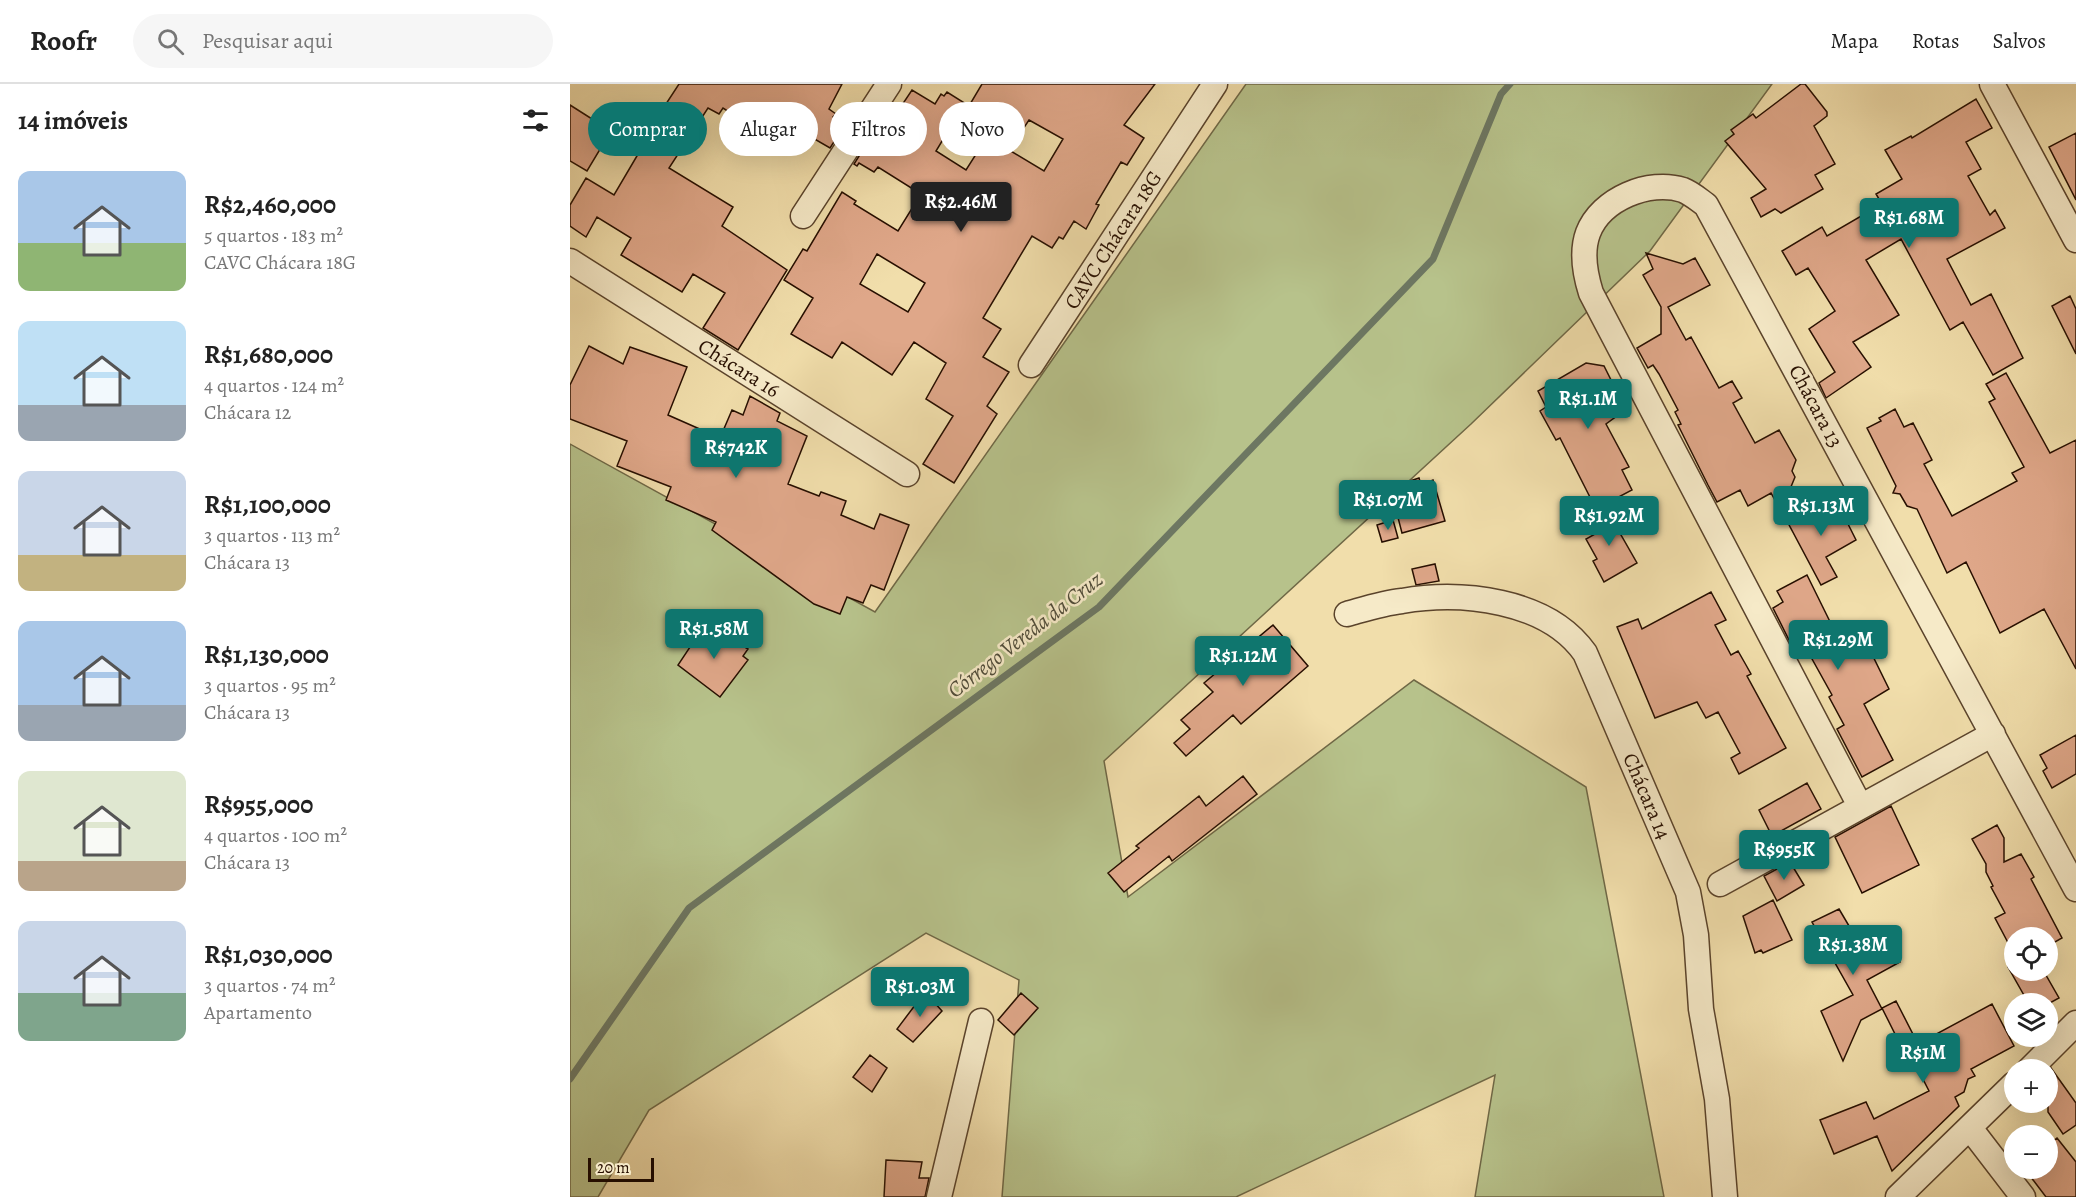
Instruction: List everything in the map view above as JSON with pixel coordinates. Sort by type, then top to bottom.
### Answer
[{"type":"street","points":[[803,216],[889,84]]},
{"type":"street","name":"CAVC Chácara 18G","points":[[1031,365],[1215,84]]},
{"type":"street","points":[[1992,84],[2076,240]]},
{"type":"street","name":"Chácara 13","points":[[1860,806],[1605,324],[1584,271],[1588,233],[1602,211],[1630,193],[1657,187],[1682,190],[1706,205],[2076,889]]},
{"type":"street","name":"Chácara 16","points":[[570,261],[907,474]]},
{"type":"street","name":"Chácara 14","points":[[1347,614],[1401,601],[1428,598],[1498,600],[1522,608],[1564,630],[1585,653],[1688,892],[1696,935],[1701,1009],[1717,1099],[1725,1197]]},
{"type":"street","points":[[1720,884],[1994,734]]},
{"type":"street","points":[[939,1197],[981,1021]]},
{"type":"street","points":[[2040,1059],[2076,1023]]},
{"type":"street","points":[[1898,1197],[2004,1094]]},
{"type":"street","points":[[1970,1128],[2023,1197]]},
{"type":"green space","points":[[1246,84],[1772,84],[1650,251],[1471,424],[1104,761],[1128,897],[1414,680],[1586,787],[1664,1197],[1475,1197],[1495,1075],[1236,1197],[1002,1197],[1019,980],[926,933],[649,1110],[598,1197],[570,1197],[570,444],[875,612]]},
{"type":"building","points":[[679,84],[842,84],[833,102],[830,102],[830,148],[818,141],[818,102],[719,102],[719,114],[707,110],[707,102],[667,102]]},
{"type":"building","points":[[982,84],[1155,84],[1124,125],[1144,138],[1127,165],[1121,162],[1096,204],[1099,205],[1086,229],[1074,221],[1063,239],[1059,237],[1052,248],[1032,236],[983,318],[1001,329],[983,357],[1009,372],[987,406],[997,414],[954,483],[923,464],[953,416],[926,399],[946,363],[914,342],[892,375],[842,342],[832,358],[791,334],[813,298],[784,280],[803,249],[807,251],[842,192],[856,201],[854,204],[898,231],[921,194],[878,167],[874,172],[859,163],[857,166],[854,164],[859,156],[927,156],[927,102],[904,102],[912,90],[935,104],[941,94],[944,96],[947,92],[963,102],[939,102],[939,146],[936,151],[939,156],[944,156],[966,170],[975,156],[1019,156],[1044,171],[1063,139],[1029,120],[1025,126],[1025,102],[971,102]],"holes":[[[877,254],[925,283],[908,312],[860,284]]]},
{"type":"building","points":[[1801,84],[1805,84],[1827,112],[1827,116],[1814,126],[1835,164],[1815,175],[1823,189],[1781,213],[1775,209],[1761,217],[1751,198],[1766,189],[1725,141],[1734,134],[1731,130],[1753,114],[1756,118]]},
{"type":"building","points":[[1976,99],[1992,128],[1966,142],[1981,169],[1968,176],[1990,215],[1995,210],[2005,228],[1947,259],[1971,305],[1991,294],[2023,358],[1993,375],[1963,322],[1950,330],[1901,239],[1866,260],[1899,315],[1853,342],[1871,367],[1826,398],[1819,383],[1835,372],[1809,329],[1835,311],[1808,268],[1796,275],[1782,251],[1822,227],[1827,236],[1882,204],[1876,194],[1902,179],[1885,150],[1911,136],[1912,138]]},
{"type":"building","points":[[570,105],[588,116],[588,156],[596,156],[587,171],[570,161]]},
{"type":"building","points":[[2076,133],[2076,200],[2049,147]]},
{"type":"building","points":[[637,156],[677,156],[669,168],[733,207],[722,226],[787,270],[738,350],[703,328],[725,293],[693,274],[682,292],[621,255],[631,238],[597,217],[586,237],[570,226],[570,205],[586,178],[614,195]]},
{"type":"building","points":[[1646,253],[1683,264],[1695,258],[1710,285],[1668,307],[1686,340],[1691,337],[1719,388],[1732,381],[1742,398],[1733,403],[1755,443],[1779,430],[1796,460],[1792,471],[1795,477],[1781,511],[1771,493],[1748,506],[1740,490],[1717,502],[1708,485],[1678,425],[1681,424],[1675,412],[1678,410],[1659,374],[1653,365],[1648,368],[1637,348],[1661,334],[1661,307],[1643,275],[1653,269]]},
{"type":"building","points":[[2070,296],[2076,309],[2076,354],[2052,306]]},
{"type":"building","points":[[589,346],[623,364],[630,347],[687,367],[668,415],[720,438],[732,410],[743,415],[750,396],[780,413],[777,421],[807,436],[788,484],[819,496],[821,492],[846,501],[841,515],[874,529],[880,514],[909,525],[884,590],[871,585],[863,603],[847,597],[840,614],[814,604],[712,530],[716,522],[666,500],[671,487],[617,466],[627,441],[570,419],[570,385]]},
{"type":"building","points":[[1586,363],[1604,366],[1614,386],[1612,387],[1617,397],[1613,399],[1621,413],[1606,424],[1629,467],[1622,470],[1632,490],[1596,509],[1560,438],[1556,440],[1540,411],[1546,407],[1538,391]]},
{"type":"building","points":[[2006,373],[2050,453],[2076,440],[2076,669],[2044,609],[2000,633],[1966,562],[1947,573],[1917,509],[1907,506],[1900,494],[1893,493],[1896,486],[1867,428],[1881,421],[1879,418],[1895,409],[1904,427],[1913,423],[1932,460],[1924,464],[1952,516],[2017,481],[2012,473],[2024,467],[1989,402],[1995,399],[1986,384]]},
{"type":"building","points":[[1419,478],[1421,485],[1433,480],[1445,521],[1402,533],[1394,502],[1405,498],[1401,484]]},
{"type":"building","points":[[1829,498],[1839,519],[1844,516],[1856,540],[1826,557],[1837,577],[1821,585],[1787,521]]},
{"type":"building","points":[[1605,507],[1637,563],[1604,582],[1593,561],[1597,559],[1586,539],[1597,533],[1588,516]]},
{"type":"building","points":[[1393,520],[1398,538],[1382,542],[1377,525]]},
{"type":"building","points":[[1435,564],[1439,581],[1416,585],[1412,569]]},
{"type":"building","points":[[1807,575],[1842,646],[1862,634],[1889,689],[1864,704],[1893,760],[1862,777],[1837,729],[1844,725],[1829,697],[1832,695],[1807,650],[1803,652],[1799,645],[1793,648],[1773,608],[1783,602],[1777,591]]},
{"type":"building","points":[[1711,592],[1726,620],[1715,625],[1731,655],[1738,651],[1751,674],[1747,676],[1786,748],[1739,774],[1731,758],[1740,753],[1718,712],[1706,718],[1697,702],[1655,718],[1617,627],[1638,619],[1642,629]]},
{"type":"building","points":[[706,623],[748,649],[743,656],[748,660],[720,697],[678,665]]},
{"type":"building","points":[[1273,625],[1308,666],[1241,724],[1233,715],[1186,756],[1174,743],[1190,729],[1181,720],[1213,692],[1204,683]]},
{"type":"building","points":[[2076,735],[2076,774],[2052,788],[2043,771],[2047,768],[2040,755]]},
{"type":"building","points":[[1243,776],[1257,794],[1172,861],[1169,856],[1124,892],[1108,873],[1139,848],[1136,846],[1199,796],[1206,806]]},
{"type":"building","points":[[1807,783],[1821,809],[1772,836],[1759,810]]},
{"type":"building","points":[[1891,806],[1919,865],[1862,893],[1835,837]]},
{"type":"building","points":[[1997,825],[2004,838],[2004,862],[2021,854],[2034,877],[2031,879],[2056,927],[2004,927],[2004,935],[1995,918],[2005,913],[1991,887],[1993,886],[1986,872],[1986,864],[1972,839]]},
{"type":"building","points":[[1790,862],[1804,885],[1777,901],[1764,876]]},
{"type":"building","points":[[1773,900],[1792,940],[1763,953],[1761,950],[1755,953],[1743,916]]},
{"type":"building","points":[[1839,909],[1862,948],[1885,935],[1900,962],[1867,980],[1882,1009],[1861,1020],[1843,1061],[1821,1011],[1853,995],[1812,922]]},
{"type":"building","points":[[2016,981],[2049,981],[2056,993],[2023,993]]},
{"type":"building","points":[[925,992],[942,1011],[913,1042],[897,1029]]},
{"type":"building","points":[[1021,993],[1038,1008],[1014,1035],[998,1020]]},
{"type":"building","points":[[1896,1001],[1918,1044],[1992,1004],[2004,1027],[2004,1047],[2012,1047],[1971,1069],[1975,1076],[1968,1079],[1964,1092],[1955,1097],[1959,1106],[1892,1171],[1877,1136],[1834,1154],[1820,1120],[1866,1102],[1874,1119],[1929,1091],[1909,1052],[1905,1054],[1882,1008]]},
{"type":"building","points":[[870,1055],[887,1068],[872,1092],[853,1077]]},
{"type":"building","points":[[2058,1078],[2076,1103],[2076,1125],[2063,1134],[2049,1113],[2058,1113]]},
{"type":"building","points":[[2058,1139],[2076,1162],[2076,1197],[2046,1197],[2032,1179],[2058,1179]]},
{"type":"building","points":[[886,1160],[922,1162],[919,1178],[929,1178],[925,1197],[884,1197]]},
{"type":"waterway","name":"Córrego Vereda da Cruz","points":[[570,1079],[689,908],[1099,607],[1433,259],[1501,94],[1510,84]]}]
